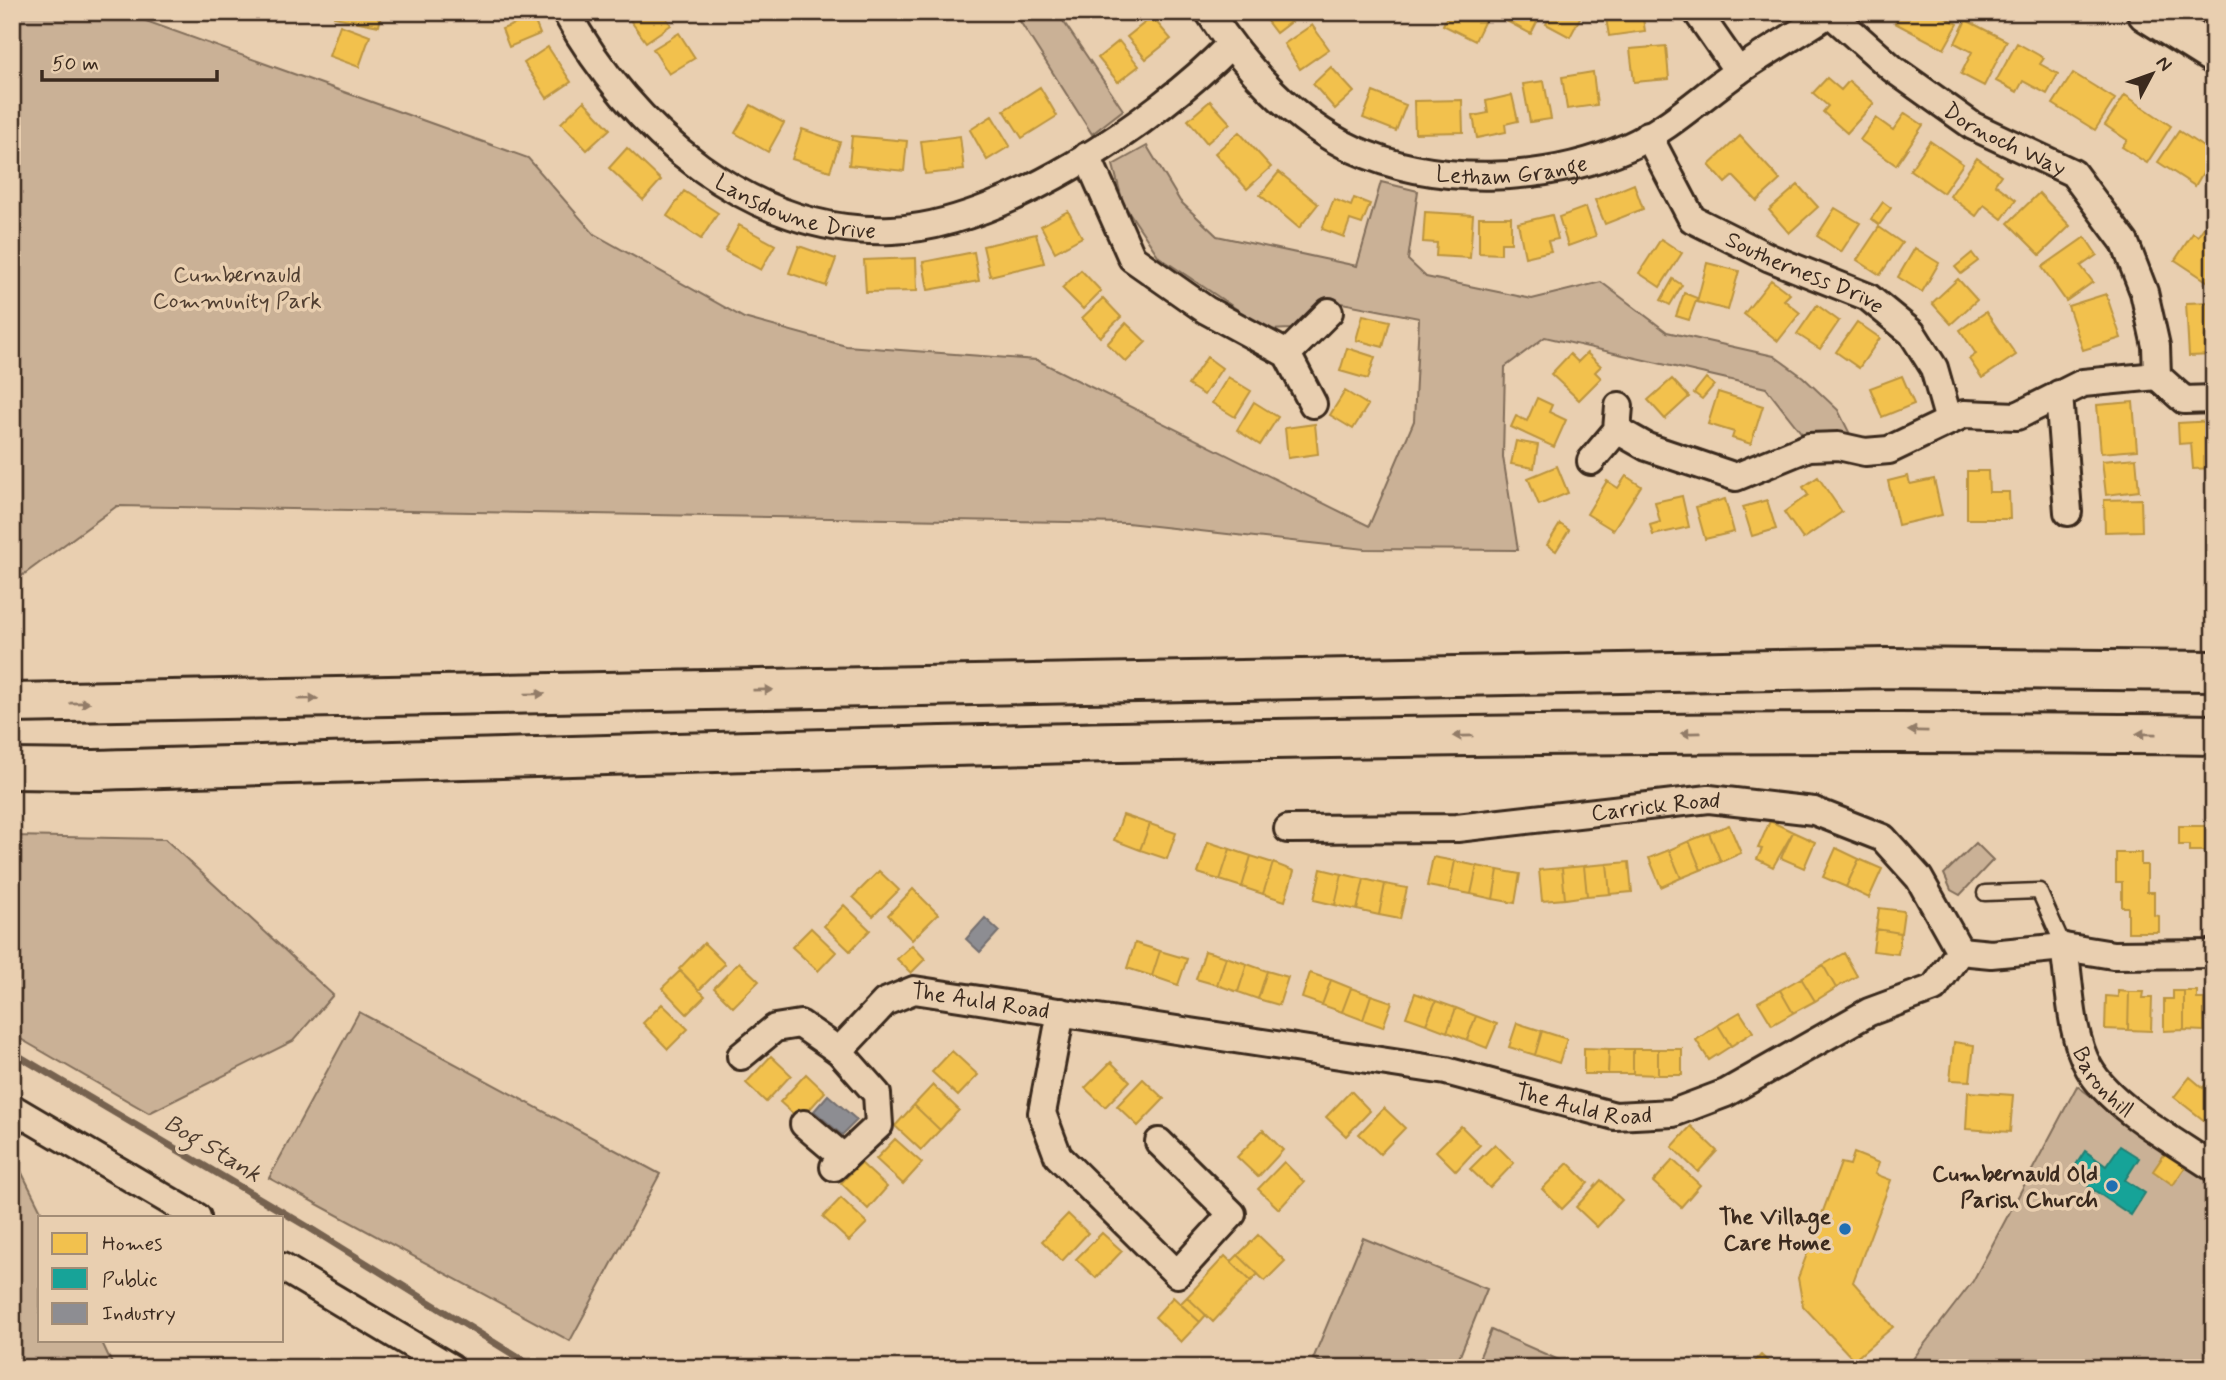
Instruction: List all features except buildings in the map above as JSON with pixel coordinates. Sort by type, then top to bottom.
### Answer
[{"type":"main road","points":[[2147,12],[2214,54]]},
{"type":"main road","points":[[12,703],[1872,668],[2214,671]]},
{"type":"main road","points":[[12,769],[94,770],[1061,741],[1902,731],[2214,735]]},
{"type":"street","name":"Lansdowne Drive","points":[[566,12],[614,86],[651,128],[682,156],[715,178],[766,204],[810,219],[847,227],[892,230],[924,226],[1008,199],[1087,156],[1116,140],[1209,67],[1230,45]]},
{"type":"street","name":"Letham Grange","points":[[1209,12],[1230,45],[1301,118],[1353,149],[1392,162],[1451,175],[1531,173],[1590,160],[1629,146],[1681,116],[1738,71],[1830,13]]},
{"type":"street","points":[[1697,12],[1738,71]]},
{"type":"street","name":"Dornoch Way","points":[[1830,13],[1893,69],[1973,126],[2073,173],[2125,243],[2144,292],[2156,346],[2157,376]]},
{"type":"street","name":"Southerness Drive","points":[[1648,135],[1692,219],[1770,258],[1868,297],[1912,333],[1934,368],[1950,421]]},
{"type":"street","points":[[1087,156],[1132,258],[1206,310],[1287,354],[1313,404]]},
{"type":"street","points":[[1287,354],[1329,312]]},
{"type":"street","points":[[1591,461],[1618,418],[1647,447],[1737,477],[1808,447],[1838,446],[1865,452],[1889,450],[1964,414],[2017,416],[2083,383],[2157,376],[2183,400],[2214,399]]},
{"type":"street","points":[[2059,394],[2068,512]]},
{"type":"street","name":"Carrick Road","points":[[1288,829],[1457,828],[1709,799],[1814,811],[1883,838],[1919,877],[1960,951]]},
{"type":"street","points":[[1960,951],[1991,954],[2064,947],[2113,956],[2214,954]]},
{"type":"street","name":"Baronhill","points":[[2064,947],[2078,1034],[2088,1067],[2106,1093],[2214,1168]]},
{"type":"street","name":"The Auld Road","points":[[839,1051],[885,1002],[914,990],[1446,1071],[1615,1116],[1673,1113],[1727,1093],[1869,1012],[1934,988],[1960,951]]},
{"type":"street","name":"The Auld Road","points":[[1061,1012],[1042,1112],[1058,1156],[1177,1274],[1232,1214],[1159,1142]]},
{"type":"street","points":[[741,1056],[775,1028],[800,1024],[839,1051],[877,1094],[879,1125],[839,1162],[804,1124]]},
{"type":"street","points":[[12,1108],[195,1216]]},
{"type":"street","points":[[284,1268],[452,1368]]},
{"type":"lane","points":[[1985,893],[2039,891],[2064,947]]},
{"type":"green space","name":"Cumbernauld Community Park","points":[[12,12],[121,12],[528,158],[594,234],[744,318],[846,346],[1037,360],[1369,526],[1414,421],[1419,318],[1332,301],[1291,329],[1268,330],[1159,257],[1123,203],[1113,165],[1147,146],[1180,201],[1217,236],[1357,266],[1381,182],[1418,191],[1408,260],[1426,277],[1532,299],[1601,282],[1667,332],[1774,356],[1803,377],[1838,410],[1850,434],[1823,432],[1803,435],[1766,388],[1545,337],[1505,367],[1503,457],[1518,550],[1365,549],[1127,523],[117,506],[12,583]]},
{"type":"green space","points":[[1014,12],[1057,12],[1123,110],[1092,134]]},
{"type":"green space","points":[[12,836],[165,839],[333,995],[293,1041],[149,1113],[12,1034]]},
{"type":"green space","points":[[1976,843],[1993,860],[1960,895],[1951,890],[1944,874]]},
{"type":"green space","points":[[359,1012],[660,1174],[570,1341],[269,1178]]},
{"type":"green space","points":[[2077,1086],[2214,1185],[2214,1368],[1906,1368],[1973,1281]]},
{"type":"green space","points":[[12,1153],[44,1216],[38,1216],[38,1342],[102,1342],[114,1368],[12,1368]]},
{"type":"green space","points":[[1363,1238],[1487,1289],[1455,1368],[1335,1368],[1313,1359]]},
{"type":"green space","points":[[1491,1330],[1577,1368],[1475,1368]]},
{"type":"waterway","name":"Bog Stank","points":[[12,1052],[308,1227],[535,1368]]},
{"type":"place","name":"Cumbernauld Old Parish Church","points":[[2112,1186]]},
{"type":"place","name":"The Village Care Home","points":[[1845,1229]]}]
